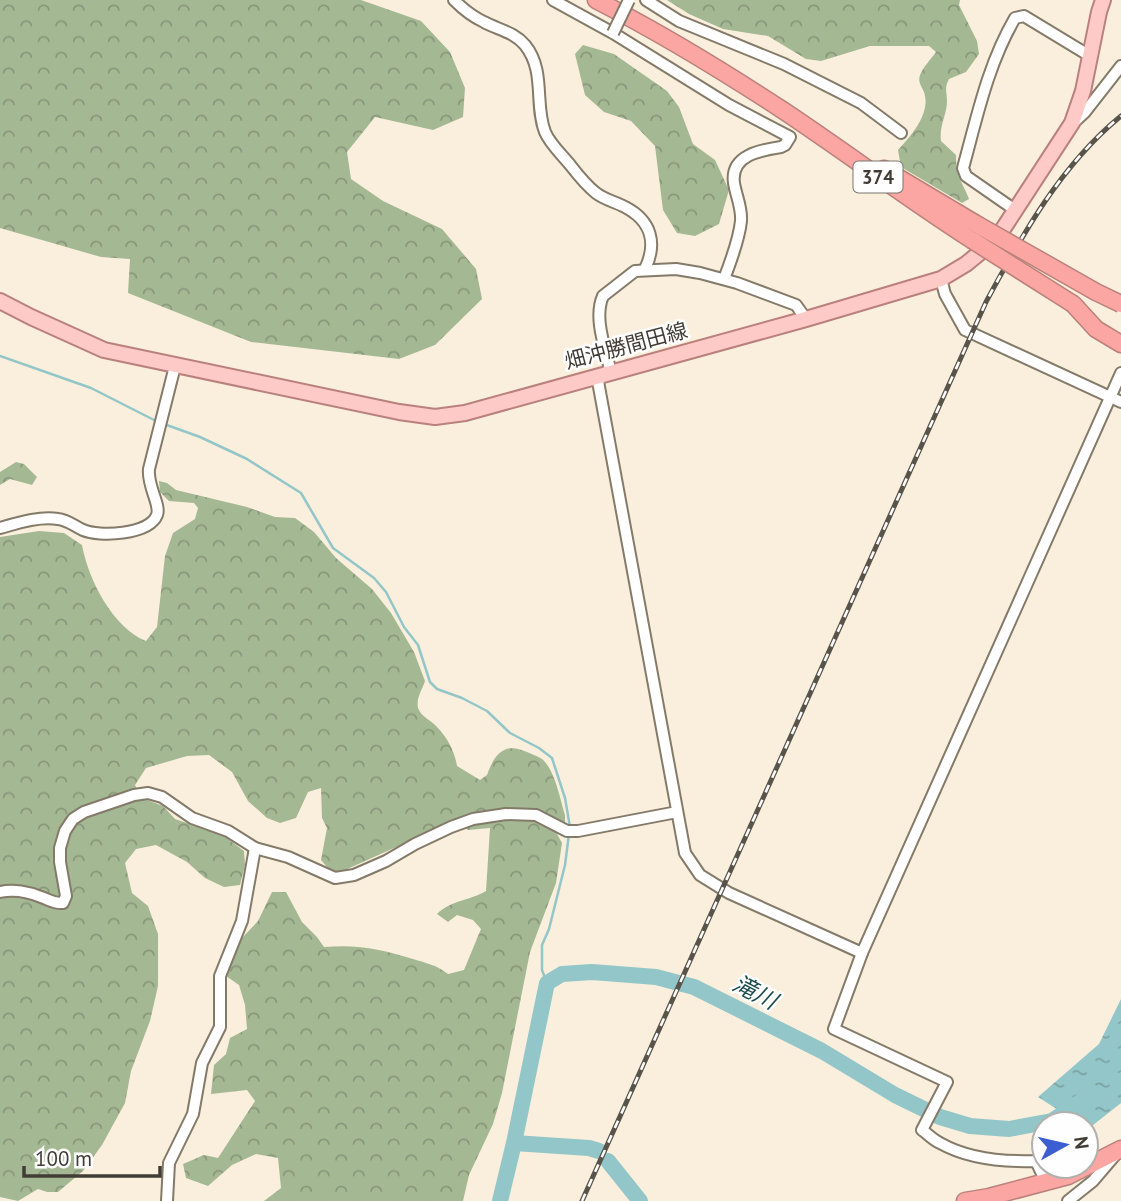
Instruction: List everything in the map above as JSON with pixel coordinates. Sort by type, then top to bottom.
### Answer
[{"type":"highway","points":[[596,0],[645,25],[785,111],[975,232],[1073,304],[1121,332]]},
{"type":"highway","points":[[975,232],[1121,304]]},
{"type":"highway","points":[[1073,304],[1096,329],[1121,344]]},
{"type":"highway","points":[[965,1201],[996,1199],[1068,1176],[1121,1149]]},
{"type":"main road","name":"畑沖勝間田線","points":[[0,301],[104,350],[399,412],[435,417],[465,413],[807,319],[941,279],[966,264],[988,246],[1072,123],[1083,90],[1103,0]]},
{"type":"street","points":[[454,0],[471,15],[519,38],[527,48],[534,59],[538,74],[542,120],[546,134],[596,193],[628,209],[651,234],[652,253],[645,269]]},
{"type":"street","points":[[553,0],[613,33],[729,105],[790,137],[780,148],[748,154],[737,167],[734,184],[741,207],[741,223],[724,279]]},
{"type":"street","points":[[613,33],[629,0]]},
{"type":"street","points":[[646,0],[679,21],[784,64],[860,103],[901,132]]},
{"type":"street","points":[[1015,210],[966,176],[963,168],[1001,43],[1015,18],[1024,16],[1090,56]]},
{"type":"street","points":[[1072,123],[1085,112],[1121,66]]},
{"type":"street","points":[[807,319],[796,305],[724,279],[676,269],[645,269],[630,274],[603,296],[600,302],[604,374],[685,853],[699,875],[729,893],[862,953]]},
{"type":"street","points":[[941,279],[945,294],[965,330],[1116,400]]},
{"type":"street","points":[[0,528],[47,518],[69,522],[84,531],[112,533],[145,528],[153,521],[158,514],[158,508],[149,486],[149,469],[175,366]]},
{"type":"street","points":[[1046,1182],[1036,1161],[1009,1161],[969,1154],[939,1143],[922,1130],[947,1082],[834,1029],[862,953],[1116,400],[1121,373]]},
{"type":"street","points":[[0,891],[10,890],[40,897],[54,904],[63,903],[66,896],[60,848],[65,831],[73,819],[83,812],[134,794],[148,793],[162,797],[192,818],[228,831],[255,848],[288,857],[326,876],[345,877],[386,861],[415,844],[473,819],[506,814],[536,815],[567,831],[578,831],[677,812]]},
{"type":"street","points":[[167,1201],[169,1163],[193,1114],[202,1063],[219,1027],[220,976],[243,921],[255,848]]},
{"type":"street","points":[[1068,1201],[1093,1181],[1121,1149]]},
{"type":"green space","points":[[0,0],[361,0],[421,21],[450,52],[465,88],[463,117],[433,130],[375,117],[347,152],[351,179],[383,201],[442,229],[476,269],[482,299],[435,345],[399,359],[251,342],[128,293],[130,259],[101,257],[0,228]]},
{"type":"green space","points":[[667,0],[960,0],[959,5],[977,41],[979,54],[966,72],[947,82],[947,106],[941,141],[956,155],[958,174],[969,199],[962,203],[901,167],[898,150],[917,126],[924,111],[925,96],[919,78],[936,52],[929,46],[870,46],[821,61],[806,59],[768,36],[723,29],[689,14]]},
{"type":"green space","points":[[583,45],[614,54],[667,91],[679,107],[693,144],[715,160],[729,190],[719,224],[695,236],[677,233],[663,210],[655,146],[631,121],[604,112],[585,95],[575,54]]},
{"type":"green space","points":[[16,462],[24,464],[37,477],[32,485],[10,479],[0,485],[0,472]]},
{"type":"green space","points":[[159,481],[176,490],[247,507],[275,517],[295,518],[314,532],[336,558],[372,589],[391,613],[414,652],[425,681],[418,708],[444,735],[457,766],[480,780],[487,775],[493,761],[501,752],[512,748],[542,759],[554,777],[565,815],[565,822],[559,823],[556,832],[562,843],[556,883],[530,952],[502,1093],[493,1124],[469,1175],[463,1201],[264,1201],[281,1188],[278,1158],[256,1154],[232,1165],[208,1186],[186,1178],[183,1164],[204,1155],[218,1158],[255,1101],[247,1090],[211,1094],[214,1065],[226,1054],[230,1038],[247,1029],[245,1005],[239,985],[226,976],[228,959],[258,921],[272,892],[286,892],[302,922],[324,947],[348,946],[380,950],[440,968],[448,974],[464,970],[481,929],[473,920],[457,915],[448,922],[437,914],[448,906],[486,891],[490,828],[468,830],[454,821],[334,875],[321,860],[327,828],[322,818],[321,788],[308,792],[296,818],[280,823],[267,818],[248,801],[232,772],[209,755],[187,756],[146,768],[135,785],[142,798],[163,806],[175,819],[224,836],[244,851],[245,865],[240,885],[224,887],[205,878],[187,862],[156,845],[136,849],[125,863],[132,893],[148,906],[158,934],[158,986],[150,1021],[131,1071],[125,1103],[102,1145],[83,1171],[58,1192],[38,1189],[18,1201],[0,1197],[0,537],[39,531],[64,533],[82,545],[90,573],[104,601],[123,625],[146,641],[157,627],[165,556],[173,533],[195,519],[198,508],[194,503],[169,501],[160,492]]},
{"type":"water","points":[[1121,999],[1121,1103],[1100,1120],[1100,1110],[1058,1110],[1038,1097],[1099,1044]]},
{"type":"waterway","points":[[0,356],[91,388],[158,422]]},
{"type":"waterway","points":[[164,424],[247,459],[301,493],[333,548],[374,578],[386,592],[404,627],[418,645],[430,682],[437,689],[487,711],[510,733],[552,758],[565,798],[570,827]]},
{"type":"waterway","points":[[547,983],[542,970],[542,945],[549,929],[565,865],[569,834]]},
{"type":"waterway","name":"滝川","points":[[500,1201],[547,983],[562,974],[592,972],[656,977],[694,987],[822,1051],[895,1095],[940,1117],[970,1126],[1009,1129],[1052,1121],[1082,1101]]},
{"type":"waterway","points":[[514,1143],[599,1151]]},
{"type":"waterway","points":[[608,1161],[640,1201]]},
{"type":"railway","points":[[582,1201],[986,302],[1044,202],[1080,156],[1121,116]]}]
